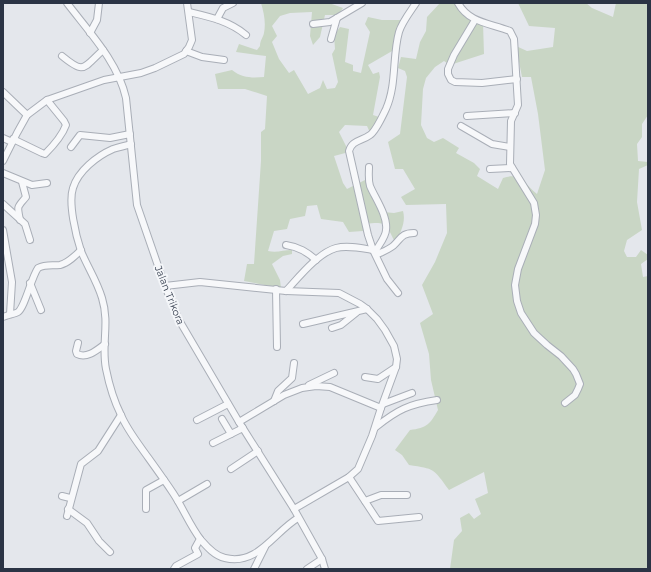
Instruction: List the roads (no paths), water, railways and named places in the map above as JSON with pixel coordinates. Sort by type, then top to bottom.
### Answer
[{"type":"street","name":"Jalan Trikora","points":[[68,3],[103,50],[120,77],[126,98],[137,205],[140,216],[150,238],[165,286],[180,322],[228,404],[294,509],[322,559],[325,569]]},
{"type":"street","points":[[90,33],[96,20],[99,3]]},
{"type":"street","points":[[3,161],[27,115],[47,100],[104,80],[130,76],[155,68],[184,54],[189,48],[192,40],[188,3]]},
{"type":"street","points":[[217,19],[223,8],[234,3]]},
{"type":"street","points":[[313,24],[322,24],[337,18],[362,3]]},
{"type":"street","points":[[398,293],[387,279],[368,236],[349,151],[350,146],[355,142],[374,132],[386,108],[394,76],[399,31],[416,3]]},
{"type":"street","points":[[458,3],[470,17],[510,31],[514,39],[518,105],[511,121],[510,164],[534,203],[536,215],[535,224],[518,269],[515,285],[517,301],[521,313],[534,333],[546,345],[561,356],[573,368],[576,374],[580,384],[578,390],[575,395],[565,403]]},
{"type":"street","points":[[189,12],[217,19],[236,27],[246,35]]},
{"type":"street","points":[[331,39],[337,18]]},
{"type":"street","points":[[475,20],[454,55],[448,69],[448,74],[451,80],[455,82],[482,83],[517,79]]},
{"type":"street","points":[[62,56],[76,67],[81,68],[103,50]]},
{"type":"street","points":[[186,51],[202,57],[224,60]]},
{"type":"street","points":[[3,92],[27,115]]},
{"type":"street","points":[[3,138],[45,154],[66,125],[47,100]]},
{"type":"street","points":[[467,116],[515,113]]},
{"type":"street","points":[[461,126],[492,144],[510,147]]},
{"type":"street","points":[[70,147],[80,135],[110,138],[130,134]]},
{"type":"street","points":[[131,144],[114,148],[102,154],[91,164],[76,180],[71,204],[81,250],[102,296],[106,312],[104,356],[105,369],[121,415],[130,432],[178,501],[200,539],[212,551],[224,558],[230,559],[247,557],[256,554],[283,528],[298,518]]},
{"type":"street","points":[[369,167],[368,176],[370,185],[383,213],[386,225],[385,234],[374,252]]},
{"type":"street","points":[[490,168],[512,168]]},
{"type":"street","points":[[3,173],[32,185],[47,183]]},
{"type":"street","points":[[20,220],[18,210],[19,204],[26,197],[22,182]]},
{"type":"street","points":[[3,204],[26,227],[30,240]]},
{"type":"street","points":[[3,230],[12,282],[10,314]]},
{"type":"street","points":[[286,291],[316,260],[334,248],[341,247],[374,252],[393,247],[403,235],[407,233],[414,233]]},
{"type":"street","points":[[286,245],[296,246],[316,260]]},
{"type":"street","points":[[3,317],[16,313],[21,309],[30,283],[38,268],[47,265],[61,264],[73,258],[81,250]]},
{"type":"street","points":[[165,286],[200,282],[286,291],[339,293],[367,309],[385,330],[394,346],[397,359],[396,367],[376,427],[358,469],[348,477],[294,509]]},
{"type":"street","points":[[30,283],[41,310]]},
{"type":"street","points":[[276,289],[277,347]]},
{"type":"street","points":[[303,324],[356,313],[367,309]]},
{"type":"street","points":[[332,328],[341,325],[356,313]]},
{"type":"street","points":[[78,343],[76,351],[77,354],[83,356],[90,354],[105,344]]},
{"type":"street","points":[[274,401],[278,391],[292,378],[294,363]]},
{"type":"street","points":[[365,376],[378,379],[396,367]]},
{"type":"street","points":[[213,443],[231,434],[241,425],[284,395],[334,373]]},
{"type":"street","points":[[302,388],[316,386],[330,388],[382,406],[412,393]]},
{"type":"street","points":[[376,427],[411,404],[437,400]]},
{"type":"street","points":[[197,420],[228,404]]},
{"type":"street","points":[[110,552],[99,541],[87,524],[67,512],[81,464],[98,451],[121,415]]},
{"type":"street","points":[[222,419],[231,434]]},
{"type":"street","points":[[232,469],[258,451]]},
{"type":"street","points":[[348,477],[378,521],[419,516]]},
{"type":"street","points":[[146,509],[146,490],[164,480]]},
{"type":"street","points":[[178,501],[207,484]]},
{"type":"street","points":[[365,501],[381,495],[407,495]]},
{"type":"street","points":[[62,496],[70,498]]},
{"type":"street","points":[[174,569],[176,566],[198,554],[196,548],[200,539]]},
{"type":"street","points":[[247,557],[254,568],[266,546]]},
{"type":"street","points":[[307,569],[322,559]]}]
